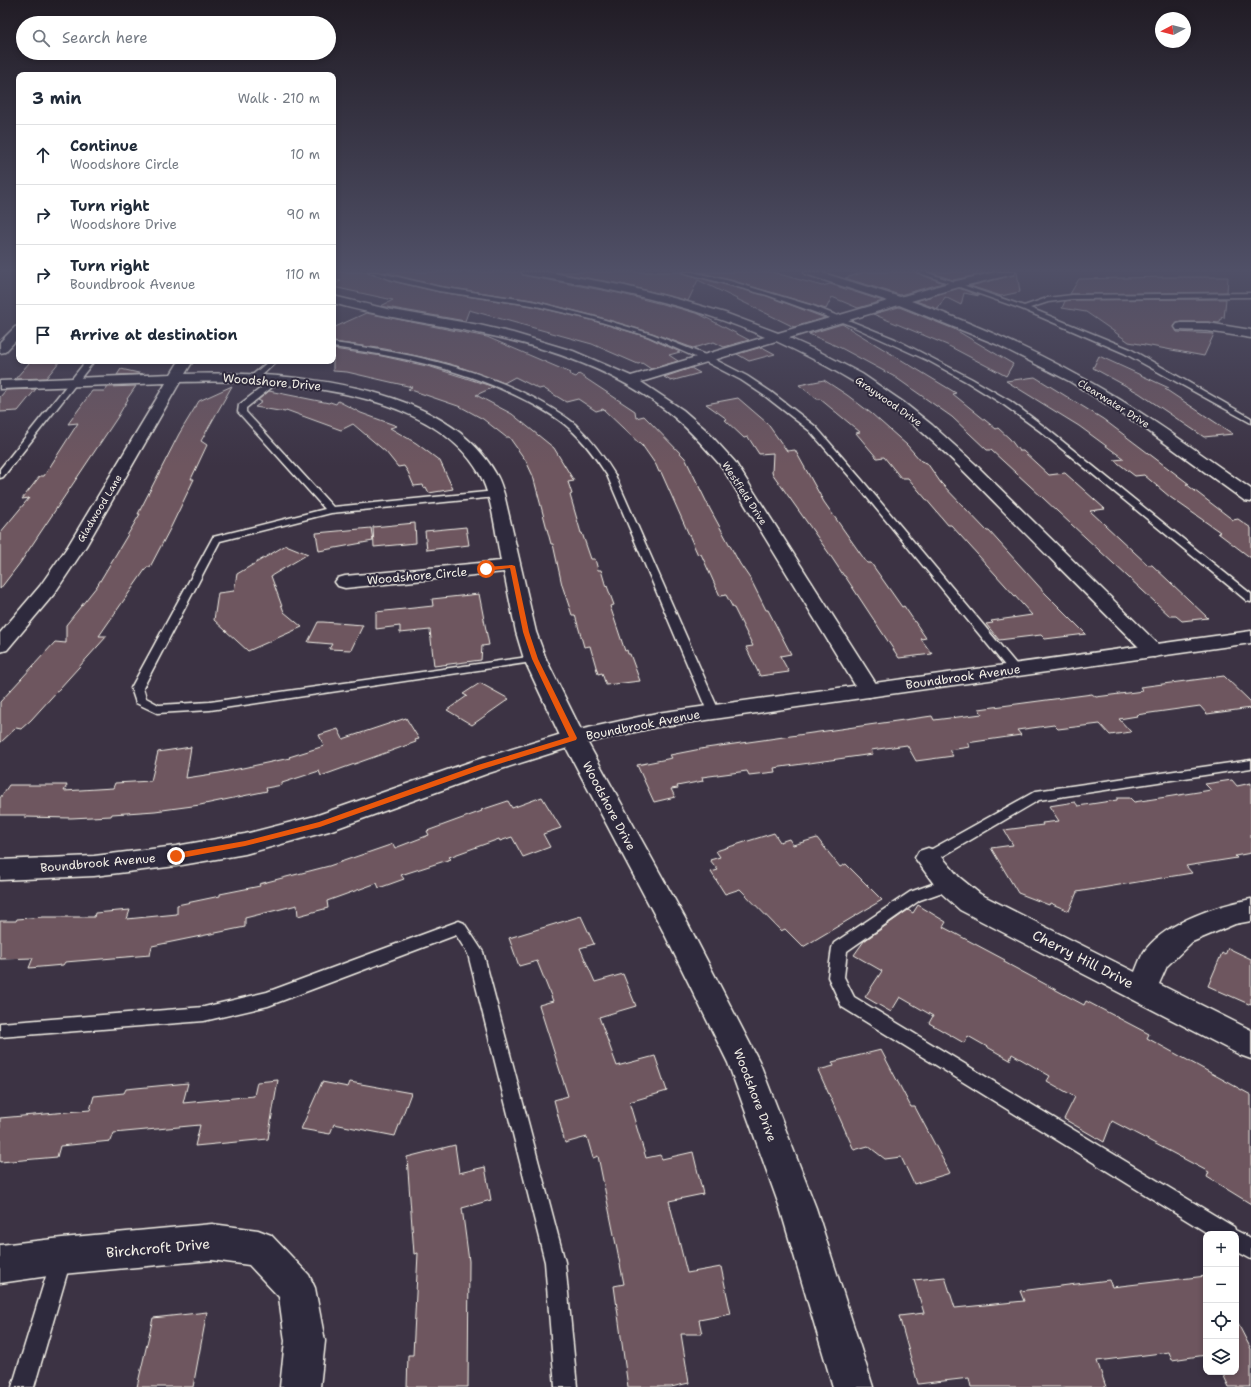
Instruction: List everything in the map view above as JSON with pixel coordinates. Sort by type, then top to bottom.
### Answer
[{"type":"street","points":[[0,349],[12,337]]},
{"type":"street","name":"Westfield Drive","points":[[514,337],[556,349],[598,366],[629,381],[672,408],[701,433],[729,465],[869,690]]},
{"type":"street","points":[[629,381],[778,337]]},
{"type":"street","name":"Graywood Drive","points":[[778,337],[809,351],[856,377],[918,420],[944,442],[1154,651]]},
{"type":"street","name":"Clearwater Drive","points":[[991,337],[1075,379],[1150,425],[1251,497]]},
{"type":"street","name":"Woodshore Drive","points":[[0,386],[72,383],[181,370],[253,379],[275,370],[402,406],[457,437],[473,453],[489,475],[496,494],[526,632],[535,659],[573,738],[676,928],[743,1061],[798,1208],[853,1387]]},
{"type":"street","name":"Gladwood Lane","points":[[0,646],[47,590],[77,546],[181,370]]},
{"type":"street","name":"Woodshore Circle","points":[[345,582],[512,566]]},
{"type":"street","name":"Boundbrook Avenue","points":[[0,870],[94,866],[176,856],[245,844],[320,824],[481,767],[573,738],[657,720],[1251,637]]},
{"type":"street","name":"Cherry Hill Drive","points":[[928,858],[949,884],[970,902],[1251,1045]]},
{"type":"street","points":[[1142,989],[1156,958],[1182,934],[1231,914],[1251,910]]},
{"type":"street","name":"Birchcroft Drive","points":[[0,1264],[62,1256],[212,1242],[258,1248],[296,1288],[305,1341],[300,1387]]},
{"type":"lane","points":[[654,337],[705,358],[744,378],[813,430],[859,482],[1015,670]]},
{"type":"lane","points":[[883,337],[946,368],[1008,403],[1251,599]]},
{"type":"lane","points":[[1091,337],[1127,352],[1251,421]]},
{"type":"lane","points":[[336,344],[382,351],[436,364],[492,382],[525,397],[568,422],[602,459],[611,475],[713,711]]},
{"type":"lane","points":[[0,475],[88,364]]},
{"type":"lane","points":[[275,370],[242,407],[242,412],[331,510]]},
{"type":"lane","points":[[496,494],[331,510],[216,539],[137,688],[140,700],[157,710],[210,706],[535,659]]},
{"type":"lane","points":[[928,858],[1036,796],[1251,764]]},
{"type":"lane","points":[[949,884],[915,896],[840,948],[836,976],[848,1002],[1222,1231]]},
{"type":"lane","points":[[0,1030],[211,1012],[268,999],[459,927],[474,952],[555,1262],[566,1387]]},
{"type":"lane","points":[[1239,1242],[1251,1249]]},
{"type":"lane","points":[[23,1387],[62,1256]]},
{"type":"building","points":[[336,337],[487,337],[571,373],[569,374],[576,377],[579,374],[635,411],[636,418],[644,416],[685,458],[710,509],[740,564],[751,580],[766,610],[768,610],[791,654],[780,656],[789,672],[760,676],[746,647],[753,646],[734,608],[726,595],[720,596],[701,554],[698,555],[661,472],[659,472],[642,445],[643,447],[603,409],[596,411],[578,399],[566,402],[543,388],[539,389],[515,377],[504,383],[460,367],[385,349],[336,342]]},
{"type":"building","points":[[566,337],[646,337],[680,352],[669,355],[678,361],[651,369],[642,363],[638,364],[592,344]]},
{"type":"building","points":[[662,337],[743,337],[749,340],[724,347],[714,342],[693,348]]},
{"type":"building","points":[[815,337],[863,337],[956,393],[953,394],[996,429],[998,428],[1010,439],[1019,451],[1023,451],[1049,475],[1065,473],[1105,509],[1090,511],[1148,565],[1152,565],[1208,618],[1182,621],[1176,616],[1170,616],[991,450],[987,450],[952,417],[895,377],[841,348]]},
{"type":"building","points":[[927,337],[967,337],[1013,364],[1006,376],[947,345]]},
{"type":"building","points":[[1121,337],[1213,337],[1204,356],[1129,342]]},
{"type":"building","points":[[762,347],[775,354],[749,361],[737,354]]},
{"type":"building","points":[[336,349],[382,356],[431,367],[494,387],[476,395],[512,414],[554,448],[574,481],[568,482],[572,494],[570,495],[581,533],[591,559],[595,559],[598,570],[601,570],[606,587],[607,586],[614,605],[610,606],[625,651],[627,650],[628,654],[630,654],[640,681],[606,685],[602,673],[598,674],[590,646],[584,647],[575,615],[572,615],[562,585],[553,544],[551,544],[533,476],[526,461],[509,437],[506,437],[483,419],[461,407],[408,389],[412,387],[347,372],[333,371],[333,364],[336,364]]},
{"type":"building","points":[[1099,356],[1169,388],[1165,389],[1233,434],[1204,437],[1139,393],[1093,368]]},
{"type":"building","points":[[28,364],[58,364],[46,378],[15,379]]},
{"type":"building","points":[[691,368],[700,373],[671,381],[664,377]]},
{"type":"building","points":[[121,369],[143,374],[117,375]]},
{"type":"building","points":[[1035,377],[1103,419],[1189,484],[1186,484],[1233,520],[1238,519],[1251,528],[1251,558],[1218,533],[1220,532],[1170,497],[1144,475],[1135,476],[1114,460],[1124,459],[1079,426],[1006,381]]},
{"type":"building","points":[[824,380],[872,414],[907,445],[921,461],[927,463],[941,483],[987,531],[989,531],[1045,593],[1086,634],[1045,639],[1041,635],[999,640],[986,624],[993,623],[991,621],[1032,615],[951,525],[948,525],[908,478],[901,478],[884,457],[877,458],[856,433],[860,432],[820,399],[817,399],[799,385]]},
{"type":"building","points":[[136,386],[117,418],[20,563],[0,589],[0,533],[29,498],[22,499],[40,476],[44,476],[78,423],[68,424],[92,391],[105,391],[108,387]]},
{"type":"building","points":[[232,386],[201,441],[207,445],[191,479],[194,479],[171,527],[150,567],[147,567],[99,636],[107,636],[31,720],[21,729],[16,728],[0,743],[0,702],[55,642],[66,643],[66,625],[97,586],[140,514],[138,514],[179,434],[199,401]]},
{"type":"building","points":[[36,389],[18,411],[0,412],[0,397],[6,390]]},
{"type":"building","points":[[269,391],[329,403],[336,404],[338,401],[361,413],[397,426],[390,428],[416,443],[440,461],[453,489],[429,493],[423,485],[414,486],[404,466],[398,467],[386,452],[353,424],[341,430],[286,410],[285,412],[255,407],[262,402],[258,400]]},
{"type":"building","points":[[738,398],[767,423],[787,451],[795,450],[824,502],[867,563],[871,563],[902,607],[904,606],[926,638],[921,639],[932,654],[899,658],[845,576],[772,473],[773,453],[759,454],[748,437],[744,438],[725,420],[727,419],[706,404]]},
{"type":"building","points":[[415,523],[416,543],[374,547],[373,527]]},
{"type":"building","points":[[466,527],[469,545],[427,550],[425,531]]},
{"type":"building","points":[[371,528],[373,541],[319,551],[316,533]]},
{"type":"building","points":[[286,545],[308,554],[271,576],[284,612],[302,627],[248,651],[214,620],[218,593],[234,591],[237,574]]},
{"type":"building","points":[[479,594],[489,645],[482,646],[481,660],[434,666],[430,630],[400,633],[400,626],[376,629],[376,612],[433,606],[432,599]]},
{"type":"building","points":[[318,622],[363,625],[351,650],[329,649],[332,644],[308,642]]},
{"type":"building","points":[[1224,676],[1251,702],[1251,708],[1207,714],[1200,706],[1136,715],[1137,716],[1119,719],[1131,732],[1110,735],[1100,724],[1058,729],[1054,725],[1017,730],[1021,735],[967,743],[970,747],[949,750],[953,756],[916,761],[907,745],[871,750],[873,754],[774,768],[775,772],[749,775],[747,771],[702,777],[703,781],[677,786],[678,788],[671,789],[675,797],[654,802],[637,765],[672,758],[670,755],[706,748],[932,716],[934,720],[982,714],[979,709],[1092,694],[1096,697],[1143,691],[1140,687]]},
{"type":"building","points":[[480,683],[509,699],[472,725],[447,710],[467,696],[463,694]]},
{"type":"building","points":[[406,718],[419,739],[415,740],[416,742],[321,776],[319,771],[282,783],[282,785],[266,788],[267,791],[200,805],[155,811],[112,814],[111,816],[71,818],[0,815],[0,798],[9,785],[67,785],[64,791],[113,788],[115,783],[151,781],[158,752],[191,747],[186,778],[219,773],[290,758],[289,757],[324,746],[319,735],[338,729],[343,739]]},
{"type":"building","points":[[1232,780],[1237,786],[1251,783],[1251,853],[1235,856],[1237,858],[1186,866],[1192,873],[1077,892],[1069,911],[1050,903],[1049,905],[1018,893],[991,848],[1013,845],[1004,830],[1043,825],[1042,823],[1059,821],[1049,806],[1075,802],[1078,806],[1117,800],[1117,798],[1130,798],[1134,802],[1211,790],[1205,784]]},
{"type":"building","points":[[542,797],[561,828],[543,834],[550,847],[523,857],[512,837],[500,841],[499,839],[449,857],[451,859],[401,875],[404,879],[379,888],[377,883],[327,901],[328,908],[298,916],[297,905],[245,918],[245,927],[152,946],[150,955],[65,962],[63,965],[29,968],[33,958],[0,959],[0,921],[16,921],[17,919],[43,917],[94,917],[95,913],[130,910],[127,919],[177,914],[177,905],[260,886],[259,884],[329,866],[393,844],[395,848],[429,835],[427,831],[482,811],[481,810],[508,801],[512,808]]},
{"type":"building","points":[[774,833],[780,842],[789,839],[793,845],[817,838],[840,867],[846,864],[882,900],[803,947],[785,929],[781,931],[740,889],[725,894],[711,872],[718,870],[710,860],[720,857],[716,851]]},
{"type":"building","points":[[918,905],[946,922],[943,927],[1005,960],[1004,962],[1084,1005],[1086,1001],[1149,1034],[1147,1038],[1251,1095],[1251,1204],[1207,1177],[1209,1172],[1112,1121],[1104,1142],[1064,1119],[1075,1097],[1047,1081],[1050,1076],[1012,1054],[1010,1060],[968,1036],[964,1043],[929,1023],[933,1016],[900,997],[891,1012],[865,997],[882,971],[854,955],[864,941],[908,910],[913,913]]},
{"type":"building","points":[[581,916],[594,944],[580,948],[595,982],[623,974],[636,1006],[599,1017],[617,1066],[655,1056],[667,1091],[629,1102],[646,1158],[660,1155],[662,1159],[693,1152],[703,1194],[669,1201],[687,1273],[721,1267],[731,1314],[699,1320],[702,1334],[681,1334],[689,1383],[671,1387],[628,1387],[614,1286],[624,1284],[598,1156],[593,1158],[587,1137],[565,1143],[554,1100],[568,1096],[539,1005],[553,1001],[537,961],[519,966],[509,938]]},
{"type":"building","points":[[1228,948],[1251,959],[1251,1005],[1208,986],[1222,953],[1225,955]]},
{"type":"building","points":[[881,1050],[911,1107],[915,1107],[950,1173],[914,1184],[901,1157],[885,1159],[868,1146],[854,1150],[818,1070],[834,1066],[832,1062]]},
{"type":"building","points":[[278,1080],[268,1139],[195,1146],[200,1125],[114,1133],[111,1141],[60,1146],[57,1157],[0,1162],[0,1118],[90,1110],[94,1096],[124,1093],[126,1089],[188,1083],[183,1103],[254,1096],[257,1082]]},
{"type":"building","points":[[322,1082],[348,1087],[350,1082],[411,1093],[395,1136],[334,1124],[330,1134],[301,1129]]},
{"type":"building","points":[[455,1145],[459,1173],[485,1167],[491,1200],[462,1208],[469,1261],[468,1387],[407,1387],[408,1355],[413,1355],[418,1253],[414,1254],[407,1157]]},
{"type":"building","points":[[1203,1276],[1203,1355],[1172,1360],[1169,1352],[1097,1361],[1106,1387],[971,1387],[969,1378],[918,1384],[899,1316],[924,1313],[914,1280],[945,1277],[955,1308],[1024,1301],[1020,1291],[1109,1280],[1112,1287]]},
{"type":"building","points":[[207,1312],[193,1387],[137,1387],[153,1318]]},
{"type":"building","points":[[1239,1326],[1251,1349],[1251,1387],[1229,1387],[1223,1375],[1239,1375]]},
{"type":"route","points":[[176,856],[245,844],[320,824],[481,767],[573,738],[535,659],[526,632],[512,566],[486,569]]}]
